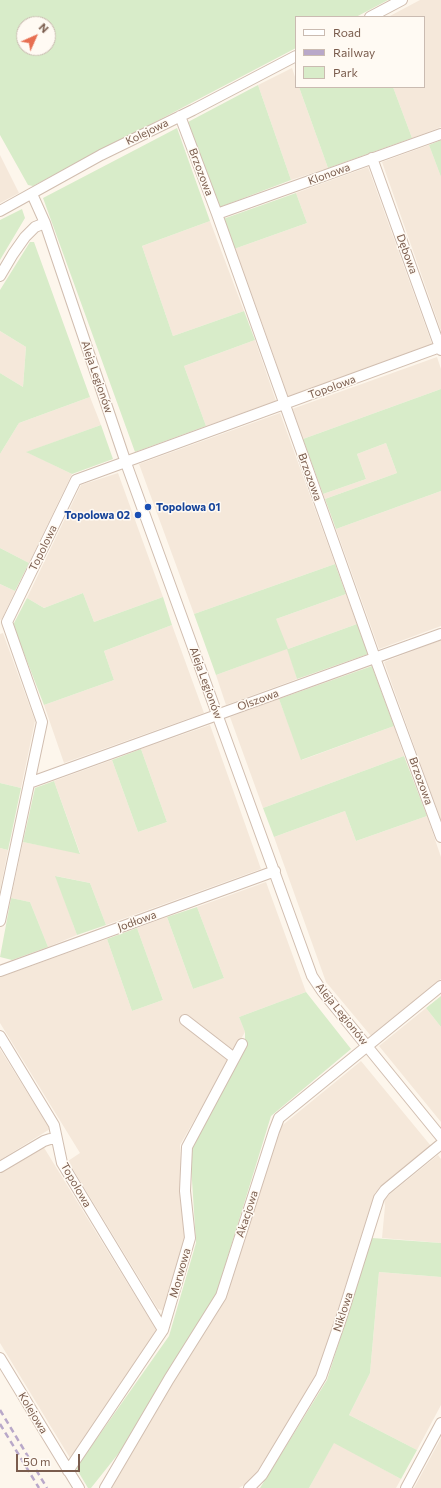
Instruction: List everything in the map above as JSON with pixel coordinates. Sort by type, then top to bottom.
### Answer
[{"type":"street","points":[[372,16],[402,0]]},
{"type":"street","name":"Kolejowa","points":[[0,211],[101,155],[295,57]]},
{"type":"street","name":"Brzozowa","points":[[180,116],[217,214],[375,658],[441,837]]},
{"type":"street","name":"Klonowa","points":[[217,214],[441,134]]},
{"type":"street","name":"Dębowa","points":[[372,158],[440,348]]},
{"type":"street","name":"Aleja Legionów","points":[[32,194],[45,223],[126,463],[312,976],[322,991],[441,1137]]},
{"type":"street","points":[[0,276],[25,237],[35,227],[45,223]]},
{"type":"street","name":"Topolowa","points":[[0,921],[42,722],[3,624],[76,480],[440,348]]},
{"type":"street","name":"Olszowa","points":[[29,783],[441,634]]},
{"type":"street","name":"Jodłowa","points":[[0,971],[275,872]]},
{"type":"street","name":"Akacjowa","points":[[105,1488],[169,1379],[221,1296],[279,1118],[441,986]]},
{"type":"street","points":[[185,1020],[234,1058]]},
{"type":"street","name":"Topolowa","points":[[0,1036],[52,1121],[55,1128],[62,1163],[163,1330]]},
{"type":"street","name":"Morwowa","points":[[68,1471],[163,1330],[190,1238],[185,1191],[187,1147],[242,1044]]},
{"type":"street","points":[[0,1167],[44,1141],[56,1139]]},
{"type":"street","name":"Niklowa","points":[[249,1488],[262,1475],[321,1377],[379,1198],[385,1190],[441,1144]]},
{"type":"street","name":"Kolejowa","points":[[0,1358],[79,1488]]},
{"type":"street","points":[[406,1488],[441,1423]]},
{"type":"shaded area","points":[[420,0],[441,0],[441,127],[412,138],[393,88],[425,88],[425,16],[390,16]]},
{"type":"shaded area","points":[[292,68],[295,77],[295,88],[299,88],[328,168],[291,180],[258,85]]},
{"type":"shaded area","points":[[429,145],[441,177],[441,331],[382,162]]},
{"type":"shaded area","points":[[0,155],[19,193],[0,203]]},
{"type":"shaded area","points":[[368,167],[432,344],[288,397],[234,249],[307,223],[296,193]]},
{"type":"shaded area","points":[[210,221],[244,311],[173,336],[142,246]]},
{"type":"shaded area","points":[[0,331],[26,347],[23,387],[0,373]]},
{"type":"shaded area","points":[[255,340],[276,401],[206,426],[184,366]]},
{"type":"shaded area","points":[[437,357],[441,369],[441,389],[303,439],[292,409]]},
{"type":"shaded area","points":[[90,397],[101,425],[27,452],[72,474],[29,563],[0,548],[0,454],[19,423]]},
{"type":"shaded area","points":[[280,413],[335,564],[194,614],[139,464]]},
{"type":"shaded area","points":[[386,443],[397,473],[325,499],[323,494],[366,479],[357,454]]},
{"type":"shaded area","points":[[118,473],[163,597],[94,622],[83,593],[44,608],[27,598],[81,485]]},
{"type":"shaded area","points":[[441,491],[441,626],[379,649],[336,529]]},
{"type":"shaded area","points":[[0,584],[15,591],[2,619],[0,620]]},
{"type":"shaded area","points":[[346,594],[357,624],[288,649],[297,679],[226,705],[216,675],[259,659],[276,619]]},
{"type":"shaded area","points":[[172,625],[204,713],[64,763],[44,705],[114,680],[104,651]]},
{"type":"shaded area","points":[[3,633],[35,721],[21,788],[0,783],[0,634]]},
{"type":"shaded area","points":[[441,640],[441,821],[384,662]]},
{"type":"shaded area","points":[[279,699],[302,760],[394,726],[404,756],[263,808],[230,717]]},
{"type":"shaded area","points":[[210,725],[261,869],[106,925],[90,883],[56,876],[77,935],[48,947],[30,902],[11,898],[23,842],[80,853],[54,781],[112,760],[138,832],[167,822],[141,749]]},
{"type":"shaded area","points":[[345,811],[356,841],[427,816],[441,857],[441,979],[371,1036],[326,982],[274,837]]},
{"type":"shaded area","points":[[0,848],[8,850],[0,891]]},
{"type":"shaded area","points":[[266,882],[306,992],[239,1017],[245,1032],[180,1145],[185,1243],[165,1311],[158,1309],[68,1161],[80,1153],[0,1023],[0,977],[107,939],[132,1011],[163,1000],[137,928],[167,917],[193,989],[224,978],[197,907]]},
{"type":"shaded area","points":[[426,1008],[441,1027],[441,1122],[379,1046]]},
{"type":"shaded area","points":[[0,1049],[50,1129],[0,1160]]},
{"type":"shaded area","points":[[361,1061],[431,1146],[375,1193],[317,1375],[252,1480],[239,1488],[108,1488],[224,1296],[279,1128]]},
{"type":"shaded area","points":[[43,1146],[158,1333],[70,1458],[0,1343],[0,1172]]},
{"type":"shaded area","points":[[438,1155],[441,1159],[441,1243],[382,1238],[385,1206],[384,1199]]},
{"type":"shaded area","points":[[379,1272],[441,1277],[441,1405],[417,1450],[349,1415],[370,1373]]},
{"type":"shaded area","points":[[441,1438],[441,1488],[414,1488]]},
{"type":"shaded area","points":[[334,1442],[401,1479],[396,1488],[309,1488]]},
{"type":"green space","points":[[0,0],[388,0],[358,16],[295,16],[295,49],[33,186],[28,185],[0,135]]},
{"type":"green space","points":[[258,85],[291,180],[220,207],[188,122]]},
{"type":"green space","points":[[299,88],[393,88],[412,138],[328,168]]},
{"type":"green space","points":[[177,128],[210,221],[142,246],[173,336],[244,311],[255,340],[184,366],[206,426],[135,452],[43,198]]},
{"type":"green space","points":[[441,140],[441,177],[429,145]]},
{"type":"green space","points":[[296,193],[307,223],[234,249],[223,219]]},
{"type":"green space","points":[[22,209],[25,218],[0,260],[0,220]]},
{"type":"green space","points":[[30,242],[34,242],[90,397],[19,423],[0,454],[0,373],[23,387],[26,347],[0,331],[0,290]]},
{"type":"green space","points":[[441,389],[441,491],[336,529],[325,499],[397,473],[386,443],[357,454],[366,479],[323,494],[303,439]]},
{"type":"green space","points":[[101,425],[113,459],[72,474],[26,452]]},
{"type":"green space","points":[[0,548],[29,563],[15,591],[0,584]]},
{"type":"green space","points":[[335,564],[346,594],[276,619],[288,649],[357,624],[368,654],[297,679],[287,649],[216,675],[194,614]]},
{"type":"green space","points":[[83,593],[94,622],[163,597],[172,625],[104,651],[114,680],[44,705],[13,625],[27,598],[44,608]]},
{"type":"green space","points":[[372,666],[394,726],[301,760],[279,699]]},
{"type":"green space","points":[[141,749],[167,822],[138,832],[112,760]]},
{"type":"green space","points":[[404,756],[427,816],[356,841],[345,811],[274,837],[263,808]]},
{"type":"green space","points":[[54,781],[80,854],[23,842],[35,788]]},
{"type":"green space","points":[[0,783],[21,788],[8,850],[0,848]]},
{"type":"green space","points":[[55,876],[90,883],[106,925],[77,935]]},
{"type":"green space","points":[[11,898],[30,902],[48,947],[12,960],[0,957]]},
{"type":"green space","points":[[197,907],[224,978],[193,989],[167,917]]},
{"type":"green space","points":[[137,928],[163,1000],[132,1011],[107,939]]},
{"type":"green space","points":[[306,992],[351,1049],[271,1116],[216,1295],[130,1439],[91,1488],[88,1488],[76,1468],[169,1336],[196,1243],[190,1149],[245,1050],[245,1032],[239,1017]]},
{"type":"green space","points":[[441,996],[441,1027],[426,1008]]},
{"type":"green space","points":[[372,1238],[441,1243],[441,1277],[379,1272],[370,1373],[349,1415],[417,1450],[401,1479],[334,1443],[309,1488],[260,1488],[327,1380]]},
{"type":"railway","points":[[0,1410],[47,1488]]},
{"type":"railway","points":[[0,1424],[39,1488]]},
{"type":"place","name":"Topolowa 01","points":[[148,507]]},
{"type":"place","name":"Topolowa 02","points":[[138,515]]}]
